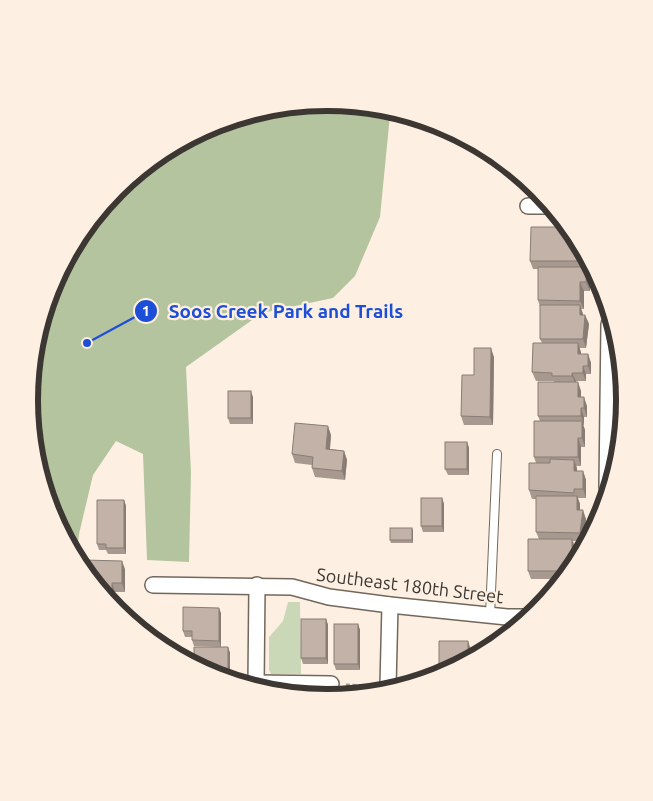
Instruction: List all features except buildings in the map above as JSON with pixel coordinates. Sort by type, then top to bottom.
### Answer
[{"type":"street","points":[[528,206],[540,206]]},
{"type":"street","points":[[607,470],[609,339]]},
{"type":"street","name":"Southeast 180th Street","points":[[153,585],[292,587],[329,596],[390,605],[519,616]]},
{"type":"street","points":[[256,681],[257,585]]},
{"type":"street","points":[[383,684],[390,605]]},
{"type":"street","points":[[270,684],[331,684]]},
{"type":"lane","points":[[490,615],[497,454]]},
{"type":"path","points":[[331,684],[373,686]]},
{"type":"green space","points":[[308,112],[345,112],[390,118],[380,217],[355,276],[333,298],[262,313],[186,367],[191,473],[189,562],[147,560],[143,454],[116,441],[93,475],[78,547],[59,511],[47,475],[38,419],[38,382],[47,326],[59,290],[76,256],[97,225],[122,196],[151,171],[182,150],[216,133],[252,121]]},
{"type":"green space","points":[[288,602],[300,602],[301,674],[271,674],[269,670],[269,637],[283,621]]},
{"type":"place","name":"Soos Creek Park and Trails","points":[[87,343]]}]
